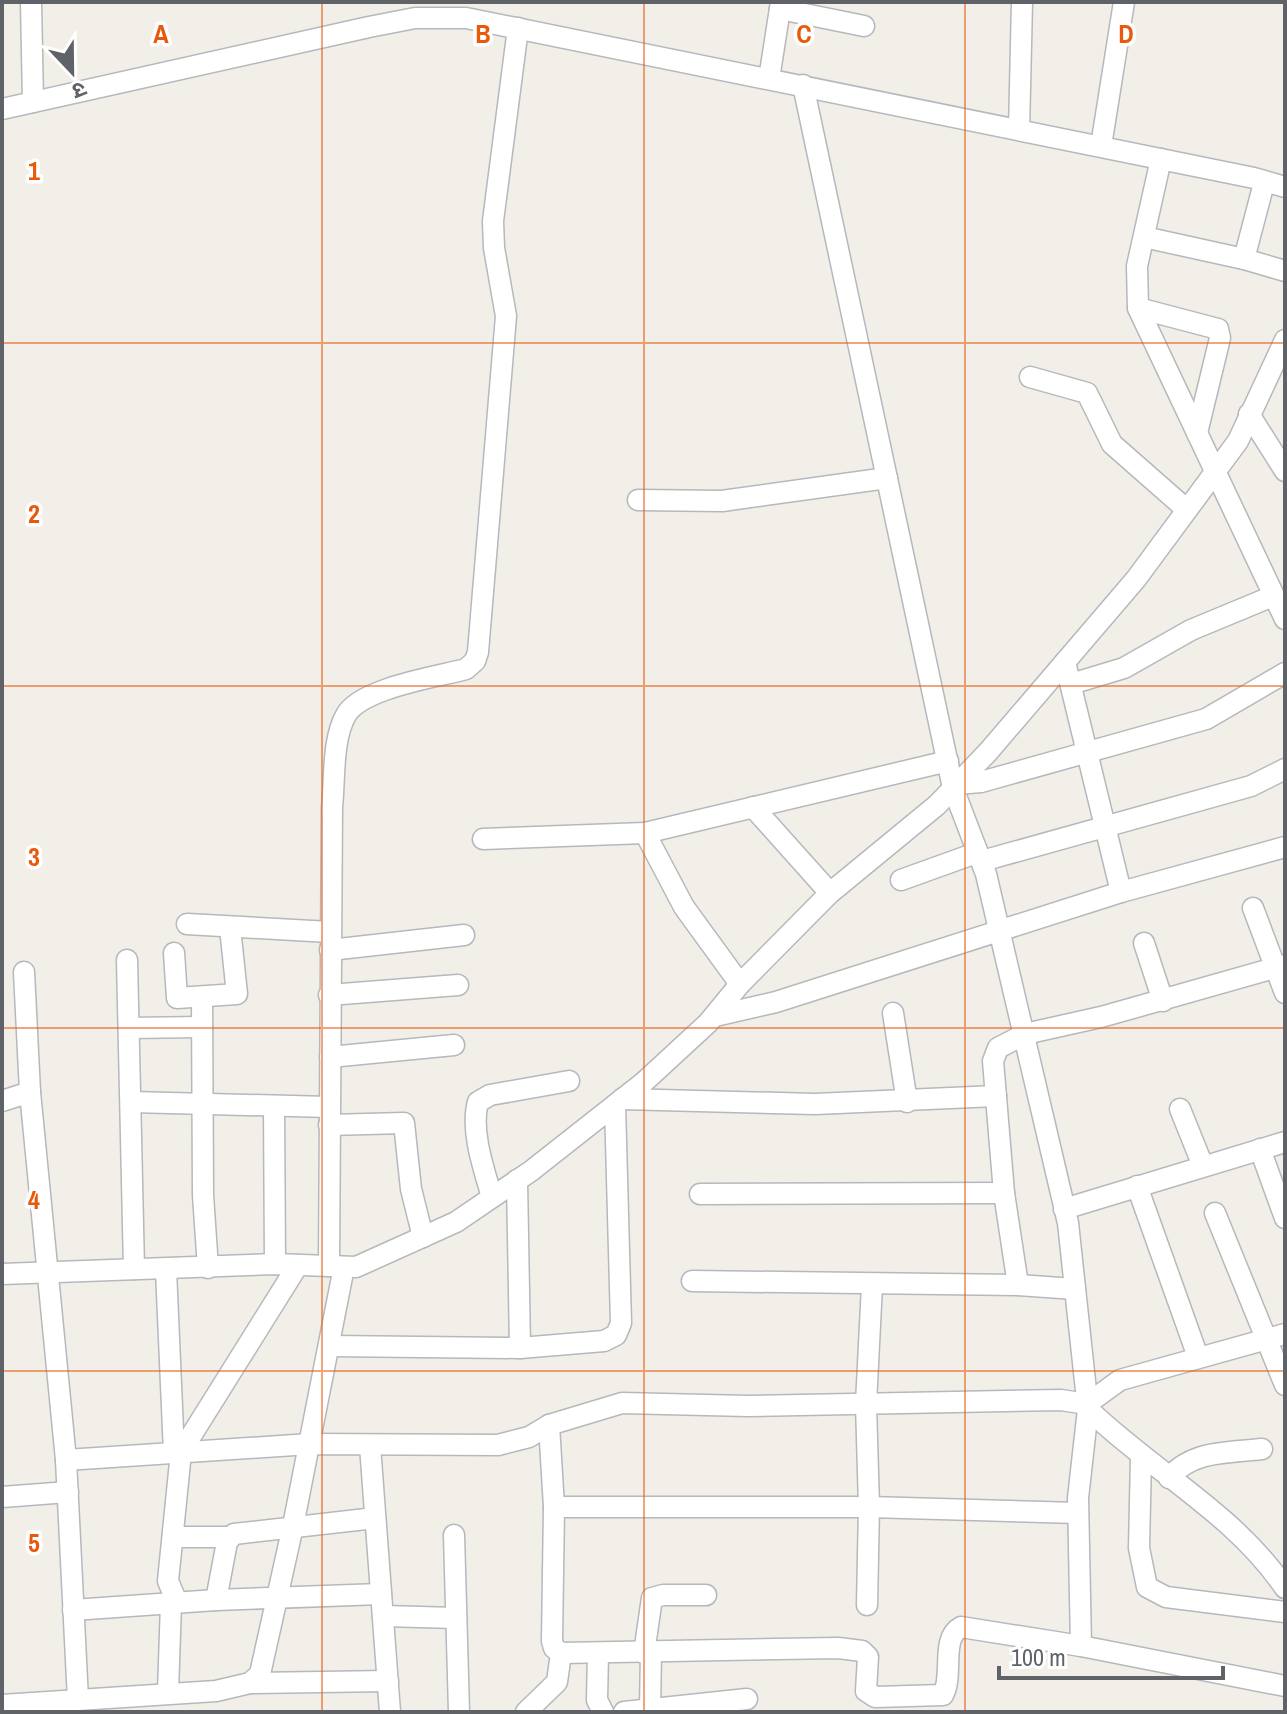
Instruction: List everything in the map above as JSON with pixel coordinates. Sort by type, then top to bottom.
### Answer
[{"type":"street","points":[[31,2],[33,102]]},
{"type":"street","points":[[1019,130],[1022,2]]},
{"type":"street","points":[[1101,146],[1124,2]]},
{"type":"street","points":[[769,79],[781,6],[864,26]]},
{"type":"street","points":[[2,109],[415,18],[466,18],[1101,146],[1285,187]]},
{"type":"street","points":[[250,1683],[264,1664],[275,1597],[330,1346],[336,1266],[329,1116],[332,807],[345,715],[364,698],[385,690],[466,669],[475,661],[478,652],[506,328],[493,221],[518,28]]},
{"type":"street","points":[[803,85],[948,761],[1000,931],[1064,1209],[1088,1406],[1078,1513],[1081,1646]]},
{"type":"street","points":[[1161,159],[1135,289],[1138,308],[1285,619]]},
{"type":"street","points":[[1244,259],[1264,183]]},
{"type":"street","points":[[1144,237],[1285,271]]},
{"type":"street","points":[[1138,308],[1218,329],[1220,338],[1197,433]]},
{"type":"street","points":[[2,1274],[275,1264],[356,1267],[456,1222],[517,1180],[618,1102],[715,1016],[740,984],[830,893],[955,786],[1136,579],[1238,441],[1284,346]]},
{"type":"street","points":[[1030,377],[1087,393],[1112,444],[1186,509]]},
{"type":"street","points":[[1249,414],[1285,471]]},
{"type":"street","points":[[638,500],[722,501],[887,478]]},
{"type":"street","points":[[1071,684],[1124,668],[1191,630],[1273,596]]},
{"type":"street","points":[[1065,662],[1121,892]]},
{"type":"street","points":[[955,786],[981,782],[1206,719],[1285,673]]},
{"type":"street","points":[[483,839],[645,833],[948,761]]},
{"type":"street","points":[[901,880],[1251,786],[1285,769]]},
{"type":"street","points":[[753,807],[830,893]]},
{"type":"street","points":[[645,833],[684,907],[740,984]]},
{"type":"street","points":[[715,1016],[776,1002],[1121,892],[1285,847]]},
{"type":"street","points":[[1253,908],[1280,967],[1285,993]]},
{"type":"street","points":[[187,924],[330,941],[464,935]]},
{"type":"street","points":[[174,953],[177,998],[237,994],[230,928]]},
{"type":"street","points":[[1144,943],[1163,1001]]},
{"type":"street","points":[[127,960],[134,1269]]},
{"type":"street","points":[[1018,1285],[1004,1193],[995,1053],[1005,1043],[1025,1034],[1163,1001],[1280,967]]},
{"type":"street","points":[[24,972],[30,1092],[66,1460],[78,1700]]},
{"type":"street","points":[[329,995],[458,985]]},
{"type":"street","points":[[202,998],[208,1268]]},
{"type":"street","points":[[893,1013],[907,1102]]},
{"type":"street","points":[[129,1028],[202,1027]]},
{"type":"street","points":[[330,1057],[454,1045]]},
{"type":"street","points":[[492,1197],[481,1155],[476,1114],[478,1102],[490,1095],[569,1081]]},
{"type":"street","points":[[2,1101],[30,1092]]},
{"type":"street","points":[[618,1102],[907,1102],[996,1096]]},
{"type":"street","points":[[131,1102],[274,1106],[329,1116],[404,1123],[411,1189],[423,1237]]},
{"type":"street","points":[[330,1346],[520,1348],[604,1341],[619,1330],[618,1102]]},
{"type":"street","points":[[274,1106],[275,1264]]},
{"type":"street","points":[[1180,1109],[1203,1166]]},
{"type":"street","points":[[1064,1209],[1285,1142]]},
{"type":"street","points":[[1260,1149],[1285,1218]]},
{"type":"street","points":[[517,1180],[520,1348]]},
{"type":"street","points":[[1137,1186],[1198,1357]]},
{"type":"street","points":[[700,1194],[1004,1193]]},
{"type":"street","points":[[1215,1213],[1275,1336],[1285,1385]]},
{"type":"street","points":[[178,1452],[298,1265]]},
{"type":"street","points":[[166,1270],[178,1452],[168,1586],[174,1603],[168,1692]]},
{"type":"street","points":[[692,1281],[1018,1285],[1075,1289]]},
{"type":"street","points":[[867,1605],[869,1507],[866,1404],[872,1285]]},
{"type":"street","points":[[1088,1406],[1120,1380],[1275,1336]]},
{"type":"street","points":[[66,1460],[310,1444],[498,1445],[529,1437],[549,1425],[622,1403],[866,1404],[1061,1400],[1088,1406],[1141,1457],[1235,1528],[1284,1585]]},
{"type":"street","points":[[526,1712],[557,1682],[561,1653],[552,1641],[554,1507],[549,1425]]},
{"type":"street","points":[[370,1446],[390,1712]]},
{"type":"street","points":[[1169,1478],[1182,1463],[1194,1457],[1262,1449]]},
{"type":"street","points":[[1141,1457],[1140,1570],[1147,1587],[1166,1597],[1285,1612]]},
{"type":"street","points":[[2,1497],[68,1492]]},
{"type":"street","points":[[554,1507],[869,1507],[1078,1513]]},
{"type":"street","points":[[173,1537],[230,1537],[241,1532],[375,1518]]},
{"type":"street","points":[[454,1535],[459,1712]]},
{"type":"street","points":[[216,1600],[230,1537]]},
{"type":"street","points":[[73,1610],[216,1600],[381,1594]]},
{"type":"street","points":[[650,1709],[648,1652],[652,1598],[706,1595]]},
{"type":"street","points":[[383,1616],[456,1618]]},
{"type":"street","points":[[561,1653],[838,1648],[862,1651],[868,1657],[866,1694],[938,1696],[945,1692],[951,1638],[961,1627],[1081,1646],[1285,1686]]},
{"type":"street","points":[[598,1653],[597,1700],[603,1712]]},
{"type":"street","points":[[2,1705],[216,1691],[250,1683],[388,1681]]},
{"type":"street","points":[[624,1712],[747,1699]]}]
